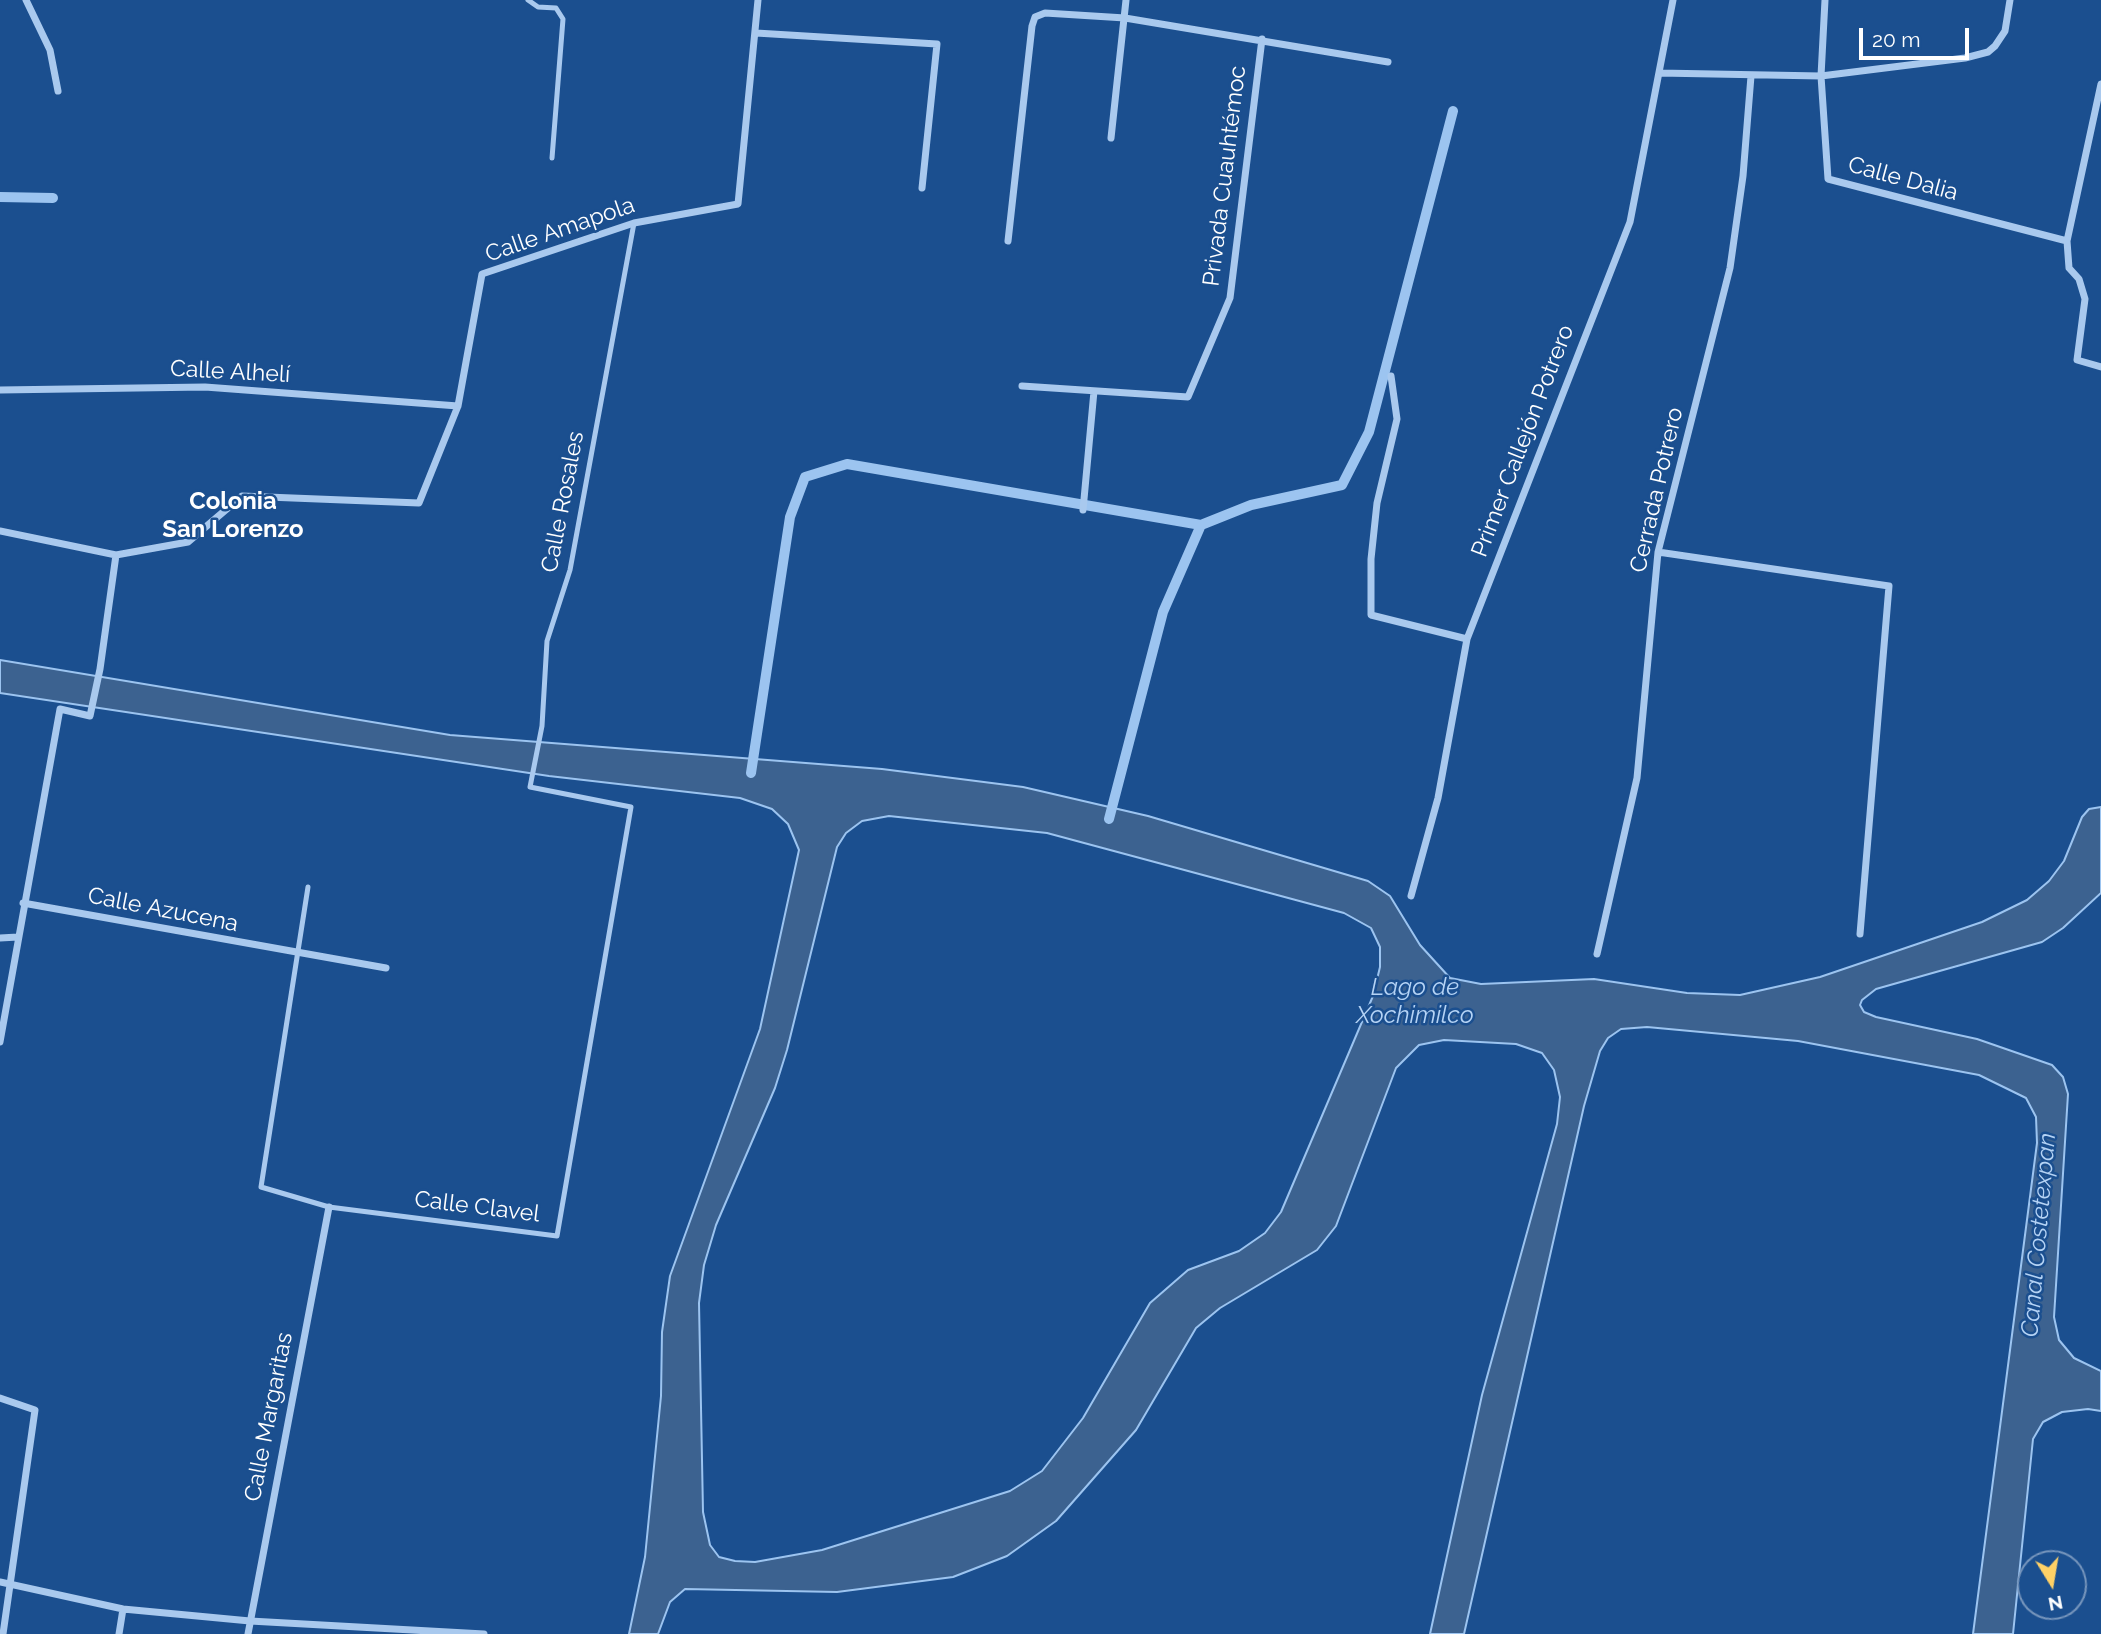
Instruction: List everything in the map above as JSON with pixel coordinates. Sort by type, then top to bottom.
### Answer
[{"type":"street","points":[[26,0],[50,50],[58,91]]},
{"type":"street","points":[[758,0],[756,33],[937,44],[922,188]]},
{"type":"street","points":[[1111,138],[1126,0]]},
{"type":"street","name":"Primer Callejón Potrero","points":[[1411,897],[1438,798],[1467,639],[1630,222],[1673,0]]},
{"type":"street","name":"Calle Dalia","points":[[1825,0],[1821,76],[1828,179],[2067,242]]},
{"type":"street","points":[[1660,73],[1821,76],[1965,58],[1987,52],[2005,31],[2010,0]]},
{"type":"street","points":[[1008,241],[1035,17],[1045,13],[1125,18],[1388,62]]},
{"type":"street","name":"Calle Amapola","points":[[458,406],[482,274],[634,223],[738,204],[756,33]]},
{"type":"street","name":"Privada Cuauhtémoc","points":[[1022,386],[1188,397],[1230,298],[1262,39]]},
{"type":"street","name":"Cerrada Potrero","points":[[1597,954],[1637,778],[1658,552],[1730,268],[1743,176],[1751,76]]},
{"type":"street","points":[[2101,84],[2067,242],[2069,268],[2079,279],[2085,299],[2077,360],[2101,368]]},
{"type":"street","points":[[1391,376],[1397,419],[1377,503],[1371,559],[1371,615],[1467,639]]},
{"type":"street","name":"Calle Alhelí","points":[[0,390],[205,387],[458,406]]},
{"type":"street","points":[[1083,510],[1094,391]]},
{"type":"street","points":[[0,531],[116,555],[188,542],[242,496],[419,503],[458,406]]},
{"type":"street","points":[[1658,552],[1889,586],[1860,934]]},
{"type":"street","points":[[0,1042],[60,709],[90,716],[100,669],[116,555]]},
{"type":"street","name":"Calle Azucena","points":[[23,903],[386,968]]},
{"type":"street","points":[[0,938],[18,937]]},
{"type":"street","name":"Calle Margaritas","points":[[248,1634],[329,1207]]},
{"type":"street","points":[[0,1398],[35,1410],[3,1634]]},
{"type":"street","points":[[0,1582],[123,1609],[250,1621],[484,1634]]},
{"type":"street","points":[[119,1634],[123,1609]]},
{"type":"lane","points":[[528,0],[538,7],[556,8],[564,19],[552,158]]},
{"type":"lane","name":"Calle Rosales","points":[[530,787],[542,726],[547,641],[570,570],[634,223]]},
{"type":"lane","name":"Calle Clavel","points":[[296,954],[261,1188],[329,1207],[557,1236],[631,807],[530,787]]},
{"type":"lane","points":[[296,954],[308,887]]},
{"type":"water","name":"Lago de Xochimilco","points":[[0,660],[450,735],[882,769],[1023,787],[1148,816],[1368,881],[1390,896],[1420,945],[1450,978],[1481,984],[1594,979],[1687,993],[1740,995],[1820,977],[1982,922],[2027,900],[2049,881],[2064,861],[2082,817],[2089,809],[2101,807],[2101,893],[2063,928],[2042,942],[1876,989],[1862,1000],[1860,1005],[1864,1012],[1876,1017],[1977,1039],[2052,1065],[2063,1077],[2068,1094],[2054,1317],[2059,1340],[2074,1358],[2101,1371],[2101,1411],[2088,1409],[2062,1412],[2043,1422],[2033,1439],[2022,1550],[2017,1550],[2017,1595],[2013,1634],[1973,1634],[2037,1143],[2036,1117],[2026,1098],[1979,1075],[1798,1041],[1647,1027],[1621,1029],[1608,1038],[1600,1051],[1584,1106],[1464,1634],[1430,1634],[1482,1395],[1557,1124],[1560,1097],[1554,1070],[1542,1053],[1516,1044],[1444,1040],[1419,1045],[1396,1068],[1336,1226],[1317,1250],[1220,1308],[1196,1328],[1136,1430],[1056,1521],[1007,1556],[953,1577],[837,1592],[685,1589],[670,1602],[658,1634],[629,1634],[645,1557],[661,1396],[662,1332],[670,1276],[760,1029],[799,850],[788,824],[772,809],[740,798],[549,776],[0,693]],"holes":[[[889,816],[1047,833],[1344,913],[1371,928],[1380,947],[1380,967],[1373,996],[1281,1212],[1265,1233],[1239,1251],[1188,1270],[1150,1303],[1083,1418],[1042,1471],[1010,1491],[822,1550],[755,1562],[719,1557],[710,1545],[703,1512],[699,1303],[704,1265],[716,1225],[775,1088],[787,1050],[837,847],[846,833],[862,821]]]},
{"type":"waterway","points":[[1109,819],[1163,612],[1201,525],[1251,505],[1342,485],[1369,432],[1453,111]]},
{"type":"waterway","points":[[0,197],[53,198]]},
{"type":"waterway","points":[[751,773],[790,517],[805,477],[847,464],[1201,525]]},
{"type":"district","name":"Colonia San Lorenzo","points":[[233,516]]},
{"type":"water label","name":"Canal Costetexpan","points":[[2039,1235]]}]
